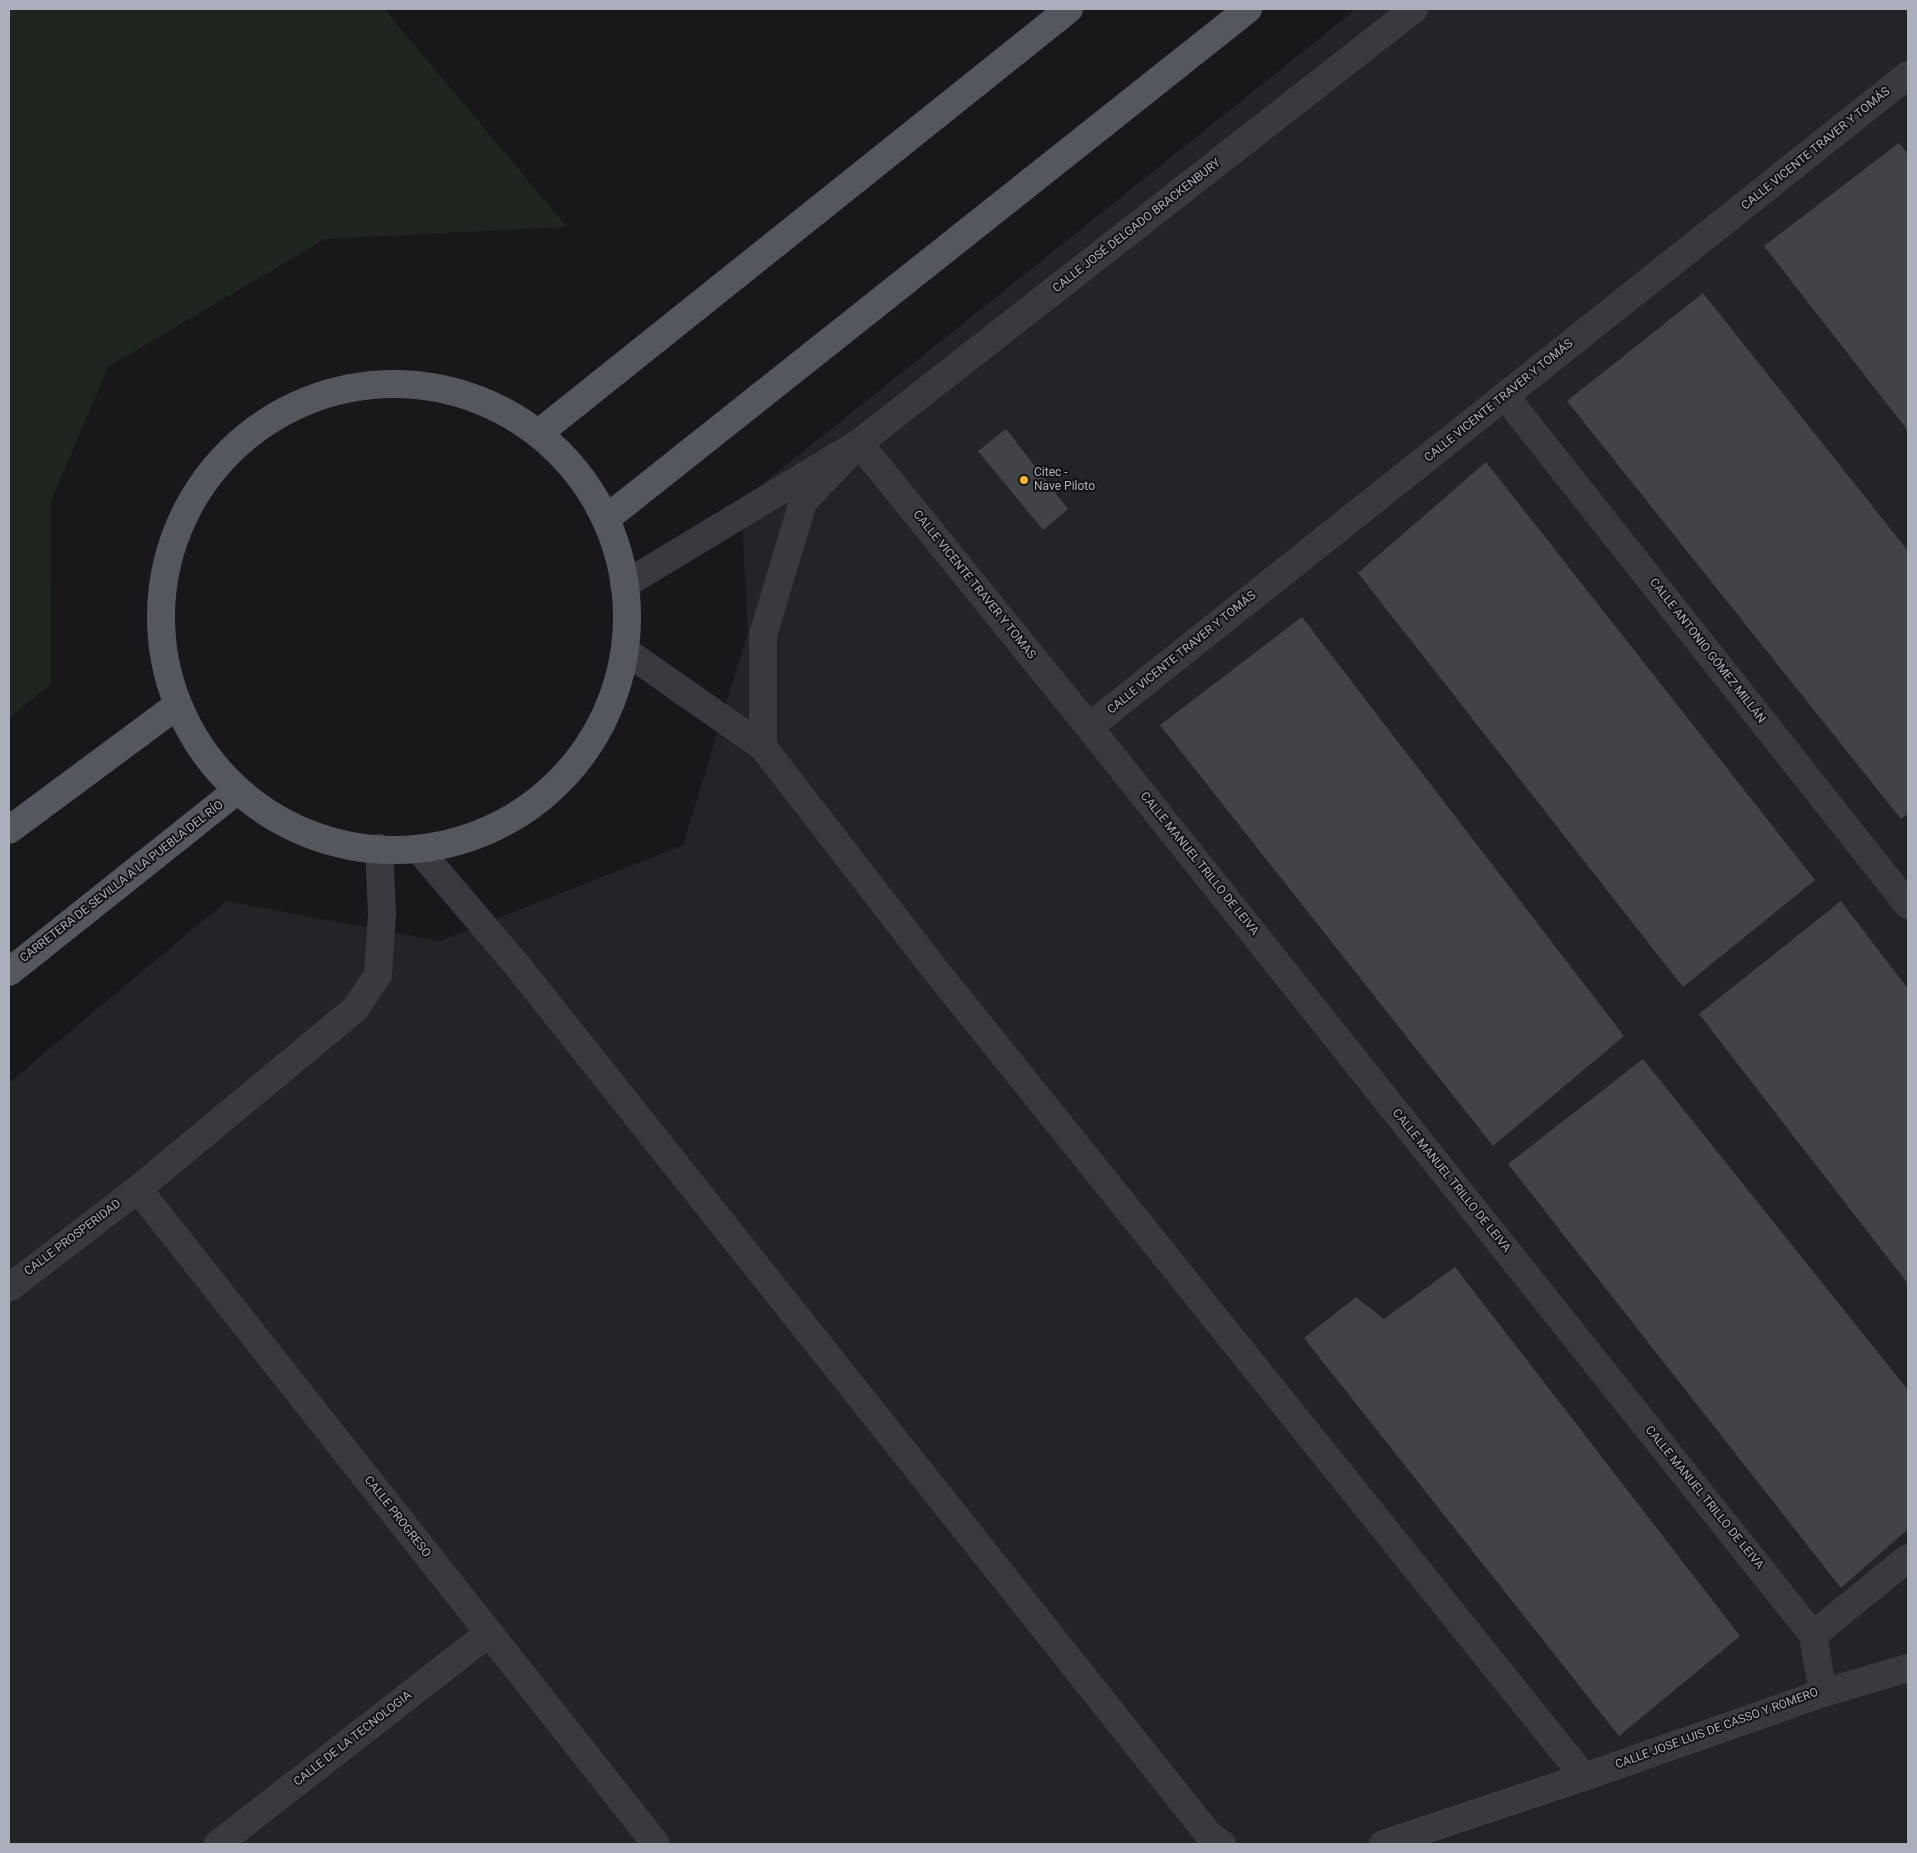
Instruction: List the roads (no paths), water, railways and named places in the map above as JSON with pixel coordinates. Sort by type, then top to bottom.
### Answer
[{"type":"main road","points":[[539,432],[1069,9]]},
{"type":"main road","points":[[607,518],[1248,9]]},
{"type":"main road","points":[[410,382],[486,401],[539,432],[607,518],[624,570],[627,652],[605,722],[556,788],[499,828],[420,851],[327,843],[235,792],[175,707],[158,602],[179,517],[226,450],[328,391],[410,382]]},
{"type":"main road","points":[[9,830],[175,707]]},
{"type":"main road","name":"CARRETERA DE SEVILLA A LA PUEBLA DEL RÍO","points":[[9,972],[235,792]]},
{"type":"street","name":"CALLE JOSÉ DELGADO BRACKENBURY","points":[[859,443],[1414,9]]},
{"type":"street","name":"CALLE VICENTE TRAVER Y TOMÁS","points":[[1089,727],[1908,76]]},
{"type":"street","name":"CALLE ANTONIO GÓMEZ MILLÁN","points":[[1505,396],[1908,905]]},
{"type":"street","points":[[624,586],[859,443]]},
{"type":"street","points":[[763,747],[763,635],[803,502],[859,443]]},
{"type":"street","name":"CALLE VICENTE TRAVER Y TOMAS","points":[[859,443],[1089,727]]},
{"type":"street","points":[[627,652],[763,747],[940,975],[1584,1777]]},
{"type":"street","name":"CALLE MANUEL TRILLO DE LEIVA","points":[[1089,727],[1813,1635]]},
{"type":"street","name":"CALLE PROSPERIDAD","points":[[9,1288],[138,1189],[355,1009],[378,975],[382,914],[379,848]]},
{"type":"street","points":[[420,851],[522,971],[1210,1835],[1222,1844]]},
{"type":"street","name":"CALLE PROGRESO","points":[[138,1189],[656,1844]]},
{"type":"street","points":[[1813,1635],[1908,1558]]},
{"type":"street","name":"CALLE DE LA TECNOLOGIA","points":[[218,1844],[489,1633]]},
{"type":"street","name":"CALLE JOSE LUIS DE CASSO Y ROMERO","points":[[1383,1844],[1584,1777],[1823,1693],[1813,1635]]},
{"type":"street","points":[[1823,1693],[1908,1668]]},
{"type":"place","name":"Citec - Nave Piloto","points":[[1024,480]]}]
